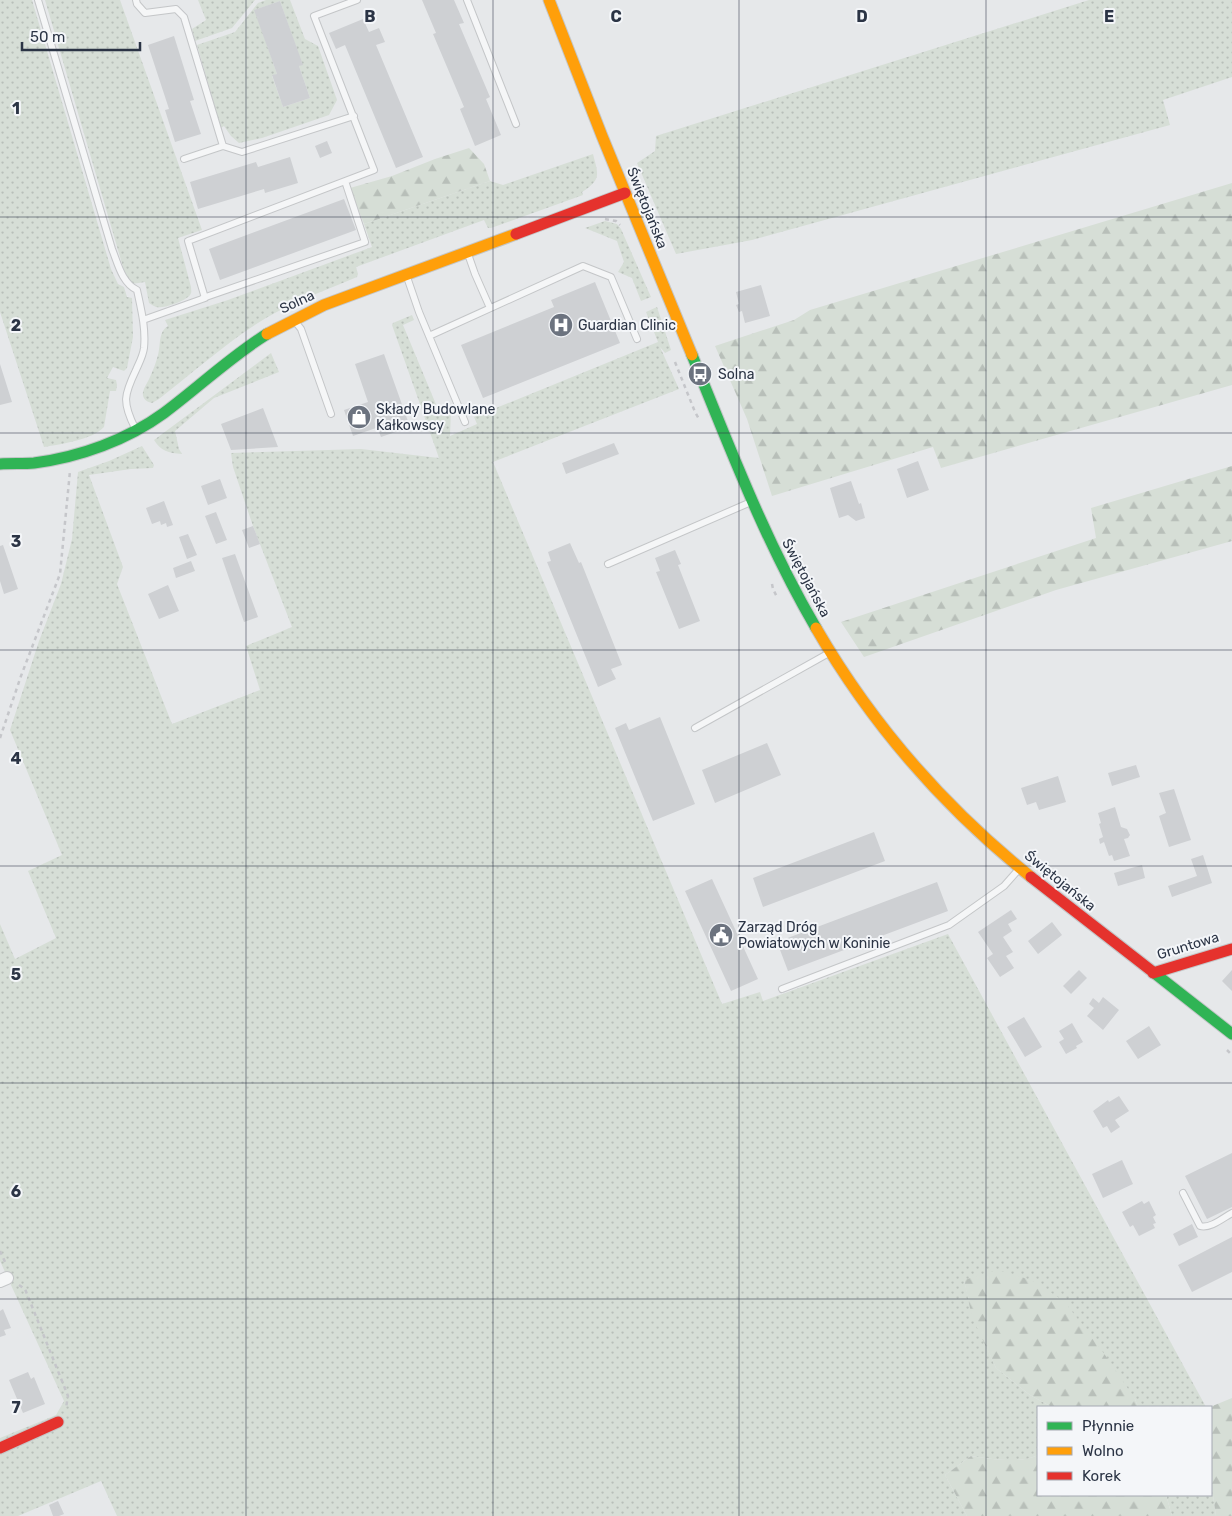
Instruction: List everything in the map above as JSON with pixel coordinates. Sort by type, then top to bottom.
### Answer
[{"type":"street","name":"Świętojańska","points":[[549,0],[625,194],[752,502],[793,589],[830,652],[872,714],[920,771],[976,830],[1020,868],[1232,1034]]},
{"type":"street","name":"Solna","points":[[0,464],[33,463],[72,455],[109,443],[136,430],[166,411],[263,336],[293,319],[324,305],[625,194]]},
{"type":"street","name":"Gruntowa","points":[[1153,973],[1232,949]]},
{"type":"street","points":[[0,1448],[58,1422]]},
{"type":"lane","points":[[38,0],[112,249],[126,282],[137,290],[143,320],[142,358],[125,398],[126,407],[136,430]]},
{"type":"lane","points":[[136,0],[145,13],[176,9],[184,17],[223,146]]},
{"type":"lane","points":[[203,298],[205,298],[188,241],[374,170],[314,16],[357,0]]},
{"type":"lane","points":[[467,0],[516,124]]},
{"type":"lane","points":[[184,159],[223,146],[242,152],[354,116]]},
{"type":"lane","points":[[143,320],[365,242],[345,181]]},
{"type":"lane","points":[[468,252],[475,274],[490,308]]},
{"type":"lane","points":[[429,336],[583,266],[612,273],[637,339]]},
{"type":"lane","points":[[406,275],[465,422]]},
{"type":"lane","points":[[293,319],[300,328],[331,414]]},
{"type":"lane","points":[[608,564],[752,502]]},
{"type":"lane","points":[[695,728],[830,652]]},
{"type":"lane","points":[[782,989],[949,925],[1004,886],[1020,868]]},
{"type":"lane","points":[[1183,1193],[1200,1226],[1209,1226],[1232,1213]]},
{"type":"path","points":[[597,204],[605,214],[618,218],[623,222]]},
{"type":"path","points":[[597,204],[599,220],[616,221],[623,228]]},
{"type":"path","points":[[673,354],[695,412],[703,421],[678,362]]},
{"type":"path","points":[[0,738],[21,676],[60,574],[72,455]]},
{"type":"path","points":[[773,580],[772,586],[779,597]]},
{"type":"path","points":[[1225,1044],[1232,1051]]},
{"type":"path","points":[[1226,1049],[1232,1055]]},
{"type":"path","points":[[3,1280],[25,1289],[68,1396],[66,1410],[58,1422]]},
{"type":"green space","points":[[0,0],[32,0],[111,269],[118,284],[124,287],[127,297],[132,298],[133,337],[127,368],[124,371],[113,367],[107,378],[116,380],[117,385],[116,391],[110,391],[104,427],[84,438],[44,447],[0,312]]},
{"type":"green space","points":[[45,0],[120,0],[202,230],[178,238],[191,287],[191,294],[179,302],[164,307],[154,306],[149,303],[145,282],[132,284],[125,274]]},
{"type":"green space","points":[[198,0],[255,0],[232,28],[195,41],[192,29],[206,20]]},
{"type":"green space","points":[[266,0],[290,0],[305,39],[318,46],[337,100],[329,115],[262,138],[239,143],[224,126],[221,128],[197,45],[235,32],[258,3]],"holes":[[[280,1],[302,64],[299,66],[310,98],[283,107],[272,76],[277,74],[255,10]]]},
{"type":"green space","points":[[1089,0],[1232,0],[1232,77],[1163,100],[1170,125],[752,240],[676,254],[637,163],[655,151],[656,136]]},
{"type":"green space","points":[[469,148],[484,164],[490,181],[364,224],[350,188],[392,176]]},
{"type":"green space","points":[[593,154],[597,176],[596,180],[582,192],[583,195],[491,228],[488,228],[484,220],[356,267],[357,277],[277,312],[238,337],[159,399],[152,403],[144,398],[144,390],[159,351],[161,335],[168,326],[165,320],[228,300],[372,247],[364,224],[490,181],[503,185]]},
{"type":"green space","points":[[1232,183],[1232,385],[941,468],[933,447],[772,496],[747,419],[715,346],[794,320],[810,310]]},
{"type":"green space","points":[[605,221],[617,224],[621,229],[651,297],[641,301],[632,278],[618,272],[624,262],[617,241],[585,228]]},
{"type":"green space","points":[[657,307],[671,350],[665,353],[660,347],[679,389],[493,462],[722,1004],[760,992],[763,1001],[948,934],[1205,1406],[1138,1406],[1135,1399],[964,1280],[973,1317],[996,1368],[1030,1395],[1050,1406],[1037,1406],[1037,1455],[1015,1460],[971,1456],[945,1475],[967,1516],[117,1516],[101,1481],[18,1516],[0,1516],[0,1438],[56,1415],[64,1401],[0,1261],[0,924],[15,959],[56,938],[28,871],[62,855],[10,730],[39,641],[61,584],[72,539],[78,472],[142,446],[154,465],[153,468],[89,475],[123,567],[117,584],[172,724],[260,690],[246,646],[292,627],[253,526],[233,467],[231,453],[361,449],[439,458],[392,325],[412,315],[414,320],[403,325],[440,414],[451,409],[450,436],[477,424],[474,417],[658,342],[646,312]]},
{"type":"green space","points":[[271,353],[279,372],[214,398],[175,431],[182,454],[165,451],[159,447],[154,440]]},
{"type":"green space","points":[[1232,466],[1232,541],[1056,590],[864,657],[841,622],[1096,538],[1091,508]]},
{"type":"green space","points":[[997,1270],[1031,1280],[1064,1301],[1105,1355],[1135,1399],[1138,1406],[1050,1406],[1030,1395],[996,1368],[972,1317],[964,1280]]},
{"type":"green space","points":[[1232,1398],[1232,1516],[1216,1516],[1212,1489],[1212,1406]]},
{"type":"green space","points":[[1037,1455],[1037,1496],[1166,1496],[1172,1516],[967,1516],[945,1475],[971,1456],[1014,1460]]},
{"type":"green space","points":[[1212,1489],[1216,1516],[1172,1516],[1166,1496],[1212,1496]]},
{"type":"building","points":[[422,0],[454,0],[464,23],[459,24],[490,97],[486,99],[501,135],[475,146],[460,109],[464,107],[433,34],[436,33]]},
{"type":"building","points":[[280,1],[303,65],[299,66],[310,98],[283,107],[272,75],[277,74],[254,10]]},
{"type":"building","points":[[363,19],[369,32],[379,28],[385,42],[376,45],[423,157],[396,168],[345,45],[336,49],[329,33]]},
{"type":"building","points":[[174,36],[194,100],[190,101],[201,134],[175,142],[165,110],[169,109],[148,45]]},
{"type":"building","points":[[327,141],[332,153],[320,158],[315,146]]},
{"type":"building","points":[[290,157],[298,183],[265,193],[264,189],[198,209],[190,182],[256,162],[258,167]]},
{"type":"building","points":[[344,199],[356,230],[220,280],[209,249]]},
{"type":"building","name":"Guardian Clinic","points":[[595,282],[620,343],[483,398],[461,345],[554,307],[551,300]]},
{"type":"building","points":[[761,285],[770,316],[745,323],[742,311],[739,312],[736,305],[739,304],[736,292]]},
{"type":"building","points":[[384,354],[410,427],[381,437],[374,419],[376,428],[353,436],[344,410],[368,402],[355,364]]},
{"type":"building","points":[[0,364],[12,402],[0,405]]},
{"type":"building","points":[[263,408],[278,447],[231,450],[221,424]]},
{"type":"building","points":[[614,443],[619,454],[566,474],[562,463]]},
{"type":"building","points":[[918,461],[929,490],[907,498],[897,469]]},
{"type":"building","points":[[220,479],[227,498],[208,505],[201,486]]},
{"type":"building","points":[[851,481],[859,504],[861,503],[865,518],[856,521],[848,515],[839,518],[830,488]]},
{"type":"building","points":[[164,501],[173,525],[167,527],[166,523],[161,525],[160,521],[152,524],[146,508]]},
{"type":"building","points":[[216,512],[227,540],[216,544],[205,516]]},
{"type":"building","points":[[253,526],[260,544],[249,548],[242,530]]},
{"type":"building","points":[[188,534],[197,555],[187,559],[179,537]]},
{"type":"building","points":[[570,543],[579,563],[581,562],[622,665],[611,669],[616,679],[598,687],[547,562],[551,561],[548,552]]},
{"type":"building","points":[[3,545],[18,589],[4,594],[0,581],[0,546]]},
{"type":"building","points":[[675,550],[681,564],[678,565],[700,621],[679,629],[656,572],[660,571],[655,558]]},
{"type":"building","points":[[235,554],[258,617],[244,622],[222,558]]},
{"type":"building","points":[[191,561],[195,571],[176,578],[173,568]]},
{"type":"building","points":[[168,585],[179,611],[159,619],[148,594]]},
{"type":"building","points":[[660,717],[695,804],[653,821],[615,728],[626,723],[629,730]]},
{"type":"building","points":[[767,743],[781,775],[715,803],[702,770]]},
{"type":"building","points":[[1136,765],[1140,777],[1112,786],[1108,773]]},
{"type":"building","points":[[1058,776],[1066,802],[1039,810],[1036,802],[1027,805],[1021,788]]},
{"type":"building","points":[[1174,789],[1191,840],[1169,847],[1159,816],[1166,813],[1159,793]]},
{"type":"building","points":[[1115,807],[1121,827],[1127,829],[1130,835],[1124,839],[1130,856],[1114,861],[1112,855],[1109,856],[1104,842],[1100,844],[1099,839],[1103,837],[1098,813]]},
{"type":"building","points":[[874,832],[885,861],[763,907],[753,878]]},
{"type":"building","points":[[1203,855],[1212,883],[1172,897],[1168,886],[1197,876],[1191,859]]},
{"type":"building","points":[[1142,865],[1145,878],[1118,886],[1114,873]]},
{"type":"building","name":"Zarząd Dróg Powiatowych w Koninie","points":[[712,879],[758,979],[731,991],[685,891]]},
{"type":"building","points":[[937,882],[948,911],[788,971],[777,942]]},
{"type":"building","points":[[1011,910],[1017,919],[1008,924],[1012,931],[1003,937],[1013,952],[1006,956],[1014,968],[1000,977],[987,958],[993,954],[978,932]]},
{"type":"building","points":[[1052,922],[1062,935],[1038,954],[1028,941]]},
{"type":"building","points":[[1079,970],[1087,978],[1071,994],[1063,986]]},
{"type":"building","points":[[1232,970],[1232,991],[1222,981]]},
{"type":"building","points":[[1103,997],[1119,1010],[1103,1030],[1087,1016],[1094,1008],[1089,1004],[1093,998],[1099,1003]]},
{"type":"building","points":[[1024,1017],[1042,1047],[1025,1057],[1007,1027]]},
{"type":"building","points":[[1072,1023],[1083,1042],[1066,1054],[1059,1042],[1064,1039],[1059,1031]]},
{"type":"building","points":[[1149,1026],[1161,1045],[1138,1059],[1126,1041]]},
{"type":"building","points":[[1119,1096],[1129,1111],[1115,1120],[1120,1127],[1111,1133],[1107,1126],[1103,1128],[1093,1111],[1108,1100],[1109,1102]]},
{"type":"building","points":[[1232,1153],[1232,1207],[1207,1219],[1185,1176]]},
{"type":"building","points":[[1122,1160],[1133,1184],[1103,1198],[1092,1174]]},
{"type":"building","points":[[1142,1201],[1144,1204],[1149,1201],[1156,1215],[1153,1217],[1156,1223],[1153,1224],[1155,1228],[1139,1236],[1133,1225],[1130,1227],[1122,1212]]},
{"type":"building","points":[[1192,1224],[1198,1237],[1179,1246],[1173,1234]]},
{"type":"building","points":[[1232,1237],[1232,1272],[1192,1292],[1178,1265]]},
{"type":"building","points":[[3,1309],[11,1328],[4,1330],[6,1335],[0,1337],[0,1311]]},
{"type":"building","points":[[28,1372],[31,1379],[34,1377],[45,1404],[23,1413],[9,1380]]},
{"type":"building","points":[[58,1501],[64,1514],[53,1516],[49,1505]]},
{"type":"traffic: fast","points":[[0,464],[34,463],[51,460],[86,452],[119,439],[150,423],[240,352],[267,334]]},
{"type":"traffic: fast","points":[[692,355],[764,528],[816,628]]},
{"type":"traffic: fast","points":[[1153,972],[1232,1034]]},
{"type":"traffic: slow","points":[[549,0],[602,136],[692,355]]},
{"type":"traffic: slow","points":[[267,334],[324,305],[516,234]]},
{"type":"traffic: slow","points":[[816,628],[861,697],[912,762],[969,822],[1031,877]]},
{"type":"traffic: jam","points":[[516,234],[625,193]]},
{"type":"traffic: jam","points":[[1031,877],[1153,972]]},
{"type":"traffic: jam","points":[[1153,973],[1232,949]]},
{"type":"traffic: jam","points":[[0,1448],[58,1422]]},
{"type":"place","name":"Guardian Clinic","points":[[561,325]]},
{"type":"place","name":"Solna","points":[[700,374]]},
{"type":"place","name":"Składy Budowlane Kałkowscy","points":[[359,417]]},
{"type":"place","name":"Zarząd Dróg Powiatowych w Koninie","points":[[721,935]]}]
